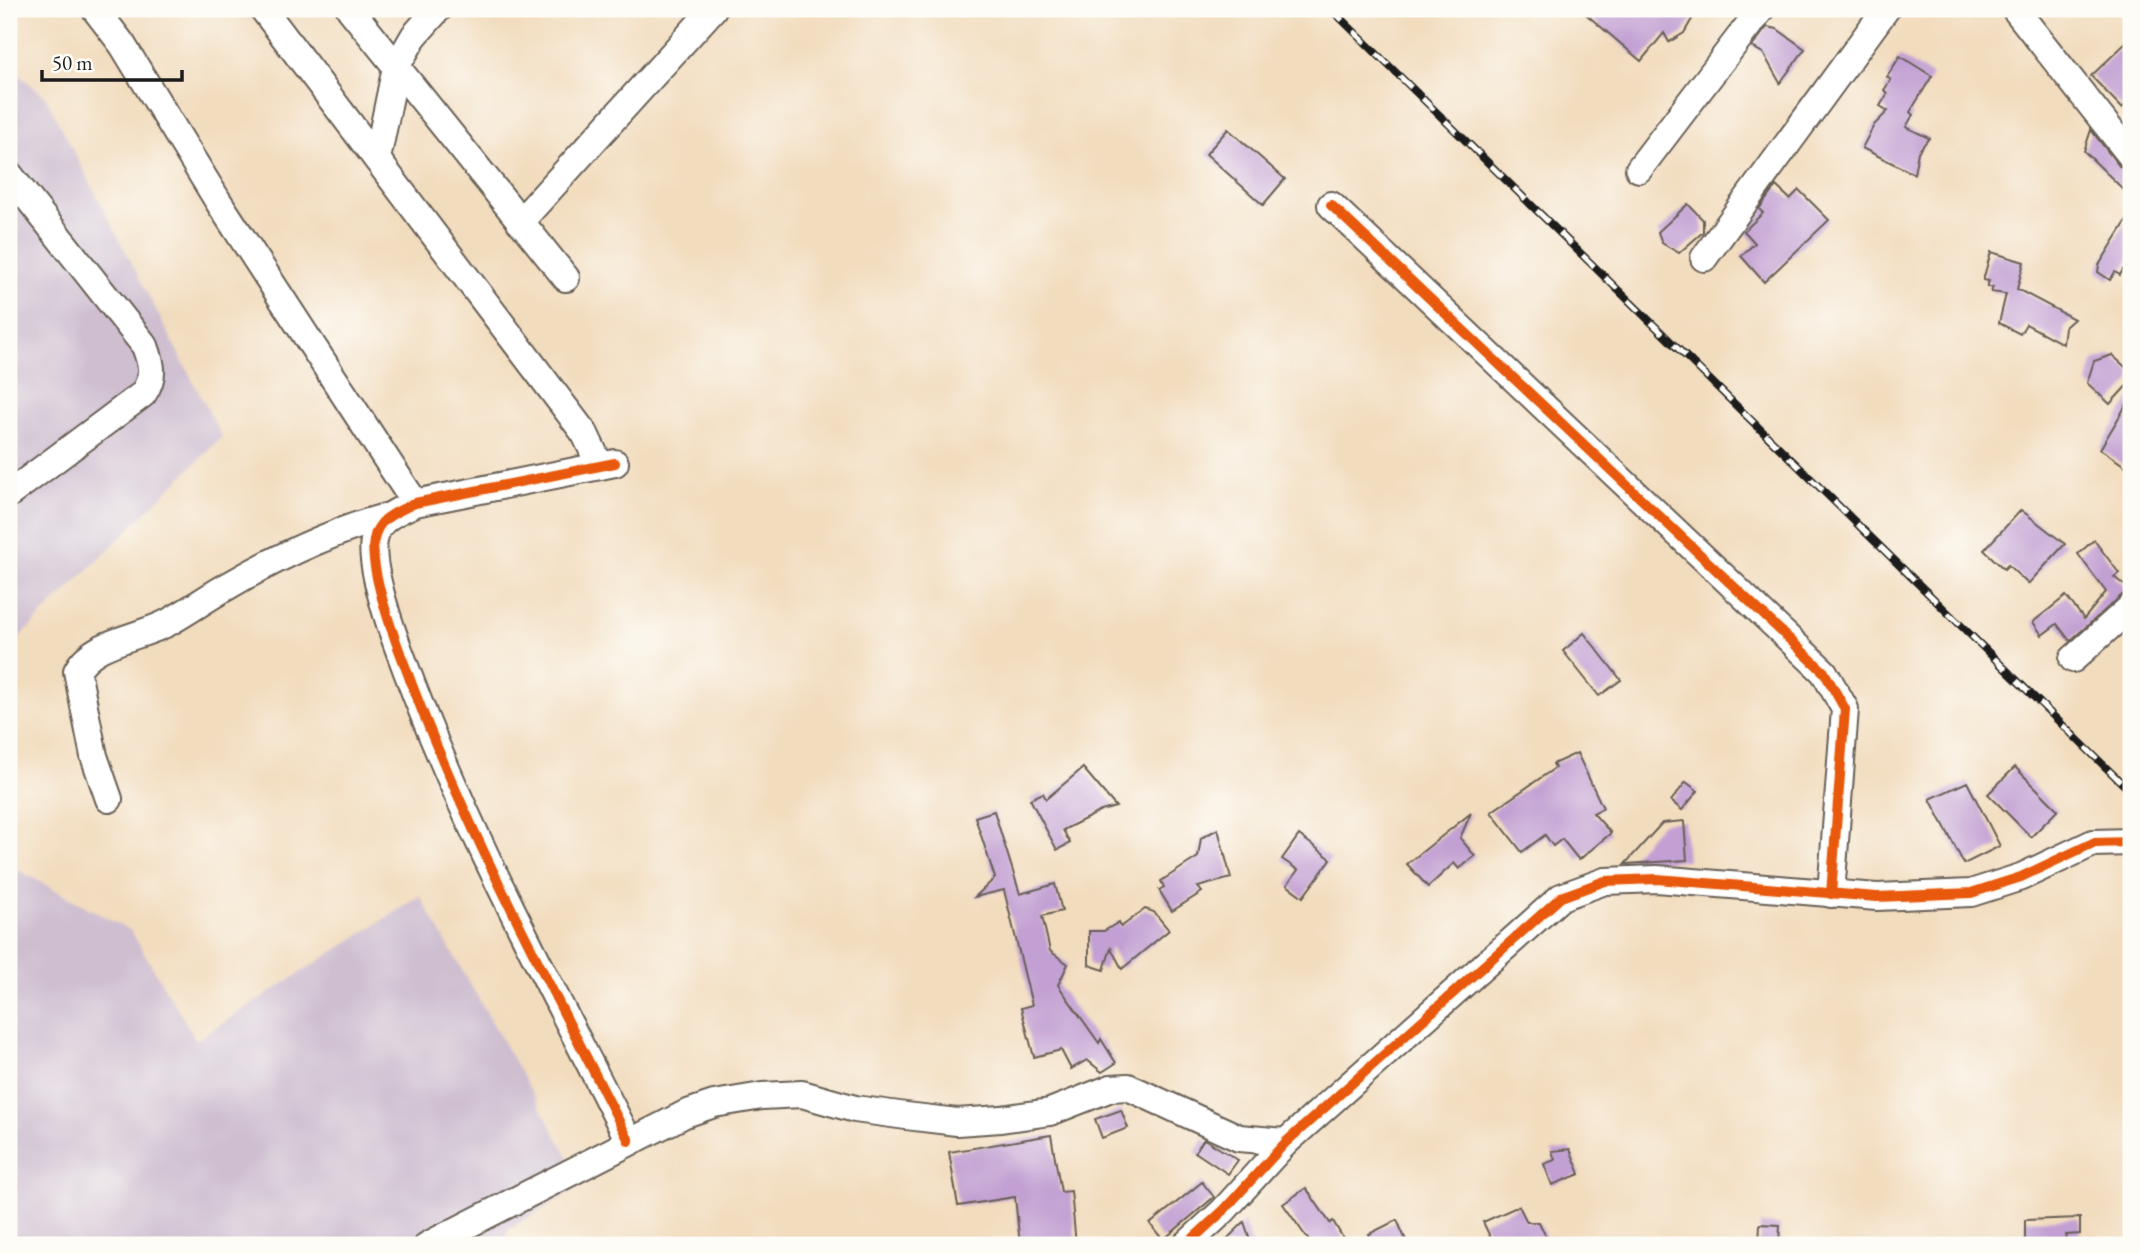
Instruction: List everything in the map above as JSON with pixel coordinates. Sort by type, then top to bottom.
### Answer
[{"type":"street","points":[[94,9],[122,44],[218,201],[415,503]]},
{"type":"street","points":[[109,799],[94,756],[76,671],[92,652],[168,622],[228,586],[325,537],[385,517],[415,503],[608,465],[263,9]]},
{"type":"street","points":[[350,9],[566,278]]},
{"type":"street","points":[[377,159],[396,67],[414,36],[438,9]]},
{"type":"street","points":[[520,222],[713,9]]},
{"type":"street","points":[[1639,169],[1761,9]]},
{"type":"street","points":[[1704,258],[1886,9]]},
{"type":"street","points":[[2015,9],[2131,156]]},
{"type":"street","points":[[9,174],[145,346],[153,367],[151,382],[144,394],[9,494]]},
{"type":"street","points":[[1331,205],[1824,673],[1845,709],[1830,894]]},
{"type":"street","points":[[385,517],[373,540],[376,569],[390,624],[429,731],[499,883],[629,1141]]},
{"type":"street","points":[[2073,659],[2131,607]]},
{"type":"street","points":[[1186,1245],[1223,1211],[1286,1142],[1561,897],[1605,881],[1657,879],[1877,897],[1971,892],[2021,877],[2093,843],[2131,842]]},
{"type":"street","points":[[428,1245],[685,1114],[714,1104],[762,1096],[802,1094],[855,1109],[957,1122],[1049,1112],[1111,1088],[1128,1087],[1239,1138],[1286,1142]]},
{"type":"shaded area","points":[[9,67],[45,96],[222,437],[9,648]]},
{"type":"shaded area","points":[[9,865],[131,931],[196,1040],[420,896],[584,1184],[506,1231],[510,1245],[9,1245]]},
{"type":"building","points":[[1580,9],[1685,9],[1692,19],[1684,33],[1669,42],[1664,33],[1641,61]]},
{"type":"building","points":[[1767,27],[1777,29],[1805,49],[1780,83],[1763,53],[1752,47]]},
{"type":"building","points":[[2131,38],[2131,100],[2122,108],[2091,76]]},
{"type":"building","points":[[1900,56],[1932,76],[1910,112],[1913,115],[1906,127],[1929,138],[1918,152],[1914,174],[1862,148],[1874,125],[1888,111],[1880,106],[1888,93],[1884,90],[1891,80],[1887,77]]},
{"type":"building","points":[[1228,129],[1285,179],[1263,205],[1206,154]]},
{"type":"building","points":[[2091,130],[2119,166],[2131,171],[2131,197],[2084,151]]},
{"type":"building","points":[[1776,186],[1790,199],[1799,190],[1829,220],[1764,282],[1741,256],[1755,243],[1744,231],[1763,213],[1759,209]]},
{"type":"building","points":[[1688,204],[1703,220],[1703,232],[1679,253],[1662,243],[1658,232]]},
{"type":"building","points":[[2131,214],[2131,256],[2120,275],[2115,272],[2110,280],[2098,272],[2099,265]]},
{"type":"building","points":[[1991,252],[2024,262],[2017,289],[2074,319],[2065,327],[2063,344],[2026,324],[2020,334],[1999,323],[2006,294],[1991,292],[1993,287],[1987,287],[1989,281],[1983,280]]},
{"type":"building","points":[[2112,355],[2131,372],[2131,381],[2110,404],[2087,383],[2094,361]]},
{"type":"building","points":[[2131,397],[2131,470],[2100,449]]},
{"type":"building","points":[[2021,510],[2065,544],[2028,584],[2008,565],[2004,569],[1984,550]]},
{"type":"building","points":[[2094,540],[2119,573],[2114,577],[2129,589],[2070,641],[2057,624],[2042,635],[2033,622],[2066,596],[2084,619],[2106,592],[2078,554]]},
{"type":"building","points":[[1584,633],[1621,680],[1599,696],[1563,651]]},
{"type":"building","points":[[1577,753],[1603,808],[1593,813],[1611,833],[1579,860],[1562,839],[1553,846],[1545,835],[1522,852],[1491,812],[1555,768],[1553,764]]},
{"type":"building","points":[[2015,767],[2058,810],[2031,837],[1988,794]]},
{"type":"building","points":[[1083,768],[1116,807],[1101,811],[1063,830],[1070,843],[1057,850],[1030,799],[1043,793],[1046,799]]},
{"type":"building","points":[[1686,782],[1698,791],[1682,810],[1671,801]]},
{"type":"building","points":[[1967,782],[2000,846],[1964,864],[1930,799]]},
{"type":"building","points":[[994,811],[1020,894],[1055,884],[1062,911],[1042,916],[1050,951],[1068,964],[1058,985],[1099,1043],[1101,1039],[1116,1063],[1102,1072],[1087,1060],[1071,1069],[1061,1050],[1034,1057],[1021,1008],[1032,1005],[1004,890],[975,897],[995,878],[975,817]]},
{"type":"building","points":[[1471,813],[1460,838],[1475,856],[1459,869],[1454,863],[1428,887],[1407,864]]},
{"type":"building","points":[[1684,821],[1687,860],[1625,864],[1662,823]]},
{"type":"building","points":[[1218,829],[1231,878],[1198,887],[1202,892],[1172,911],[1159,890],[1164,887],[1161,881],[1198,857],[1201,838]]},
{"type":"building","points":[[1299,835],[1331,859],[1303,897],[1287,885],[1298,870],[1282,859]]},
{"type":"building","points":[[1145,909],[1154,912],[1169,930],[1122,969],[1111,948],[1104,970],[1089,965],[1089,931],[1104,931],[1119,922],[1121,927]]},
{"type":"building","points":[[1121,1110],[1128,1128],[1102,1138],[1095,1119]]},
{"type":"building","points":[[1051,1135],[1061,1192],[1071,1191],[1076,1245],[1020,1245],[1015,1197],[958,1206],[949,1152]]},
{"type":"building","points":[[1204,1139],[1238,1160],[1228,1174],[1195,1152]]},
{"type":"building","points":[[1570,1149],[1580,1174],[1552,1185],[1544,1164],[1555,1160],[1552,1151]]},
{"type":"building","points":[[1202,1182],[1214,1197],[1163,1240],[1150,1224]]},
{"type":"building","points":[[1306,1188],[1343,1238],[1329,1245],[1312,1245],[1283,1204]]},
{"type":"building","points":[[1519,1206],[1527,1222],[1539,1222],[1548,1241],[1539,1245],[1494,1245],[1483,1222]]},
{"type":"building","points":[[2080,1218],[2080,1234],[2066,1235],[2065,1240],[2025,1241],[2025,1220]]},
{"type":"building","points":[[1397,1220],[1408,1245],[1374,1245],[1369,1234]]},
{"type":"building","points":[[1244,1222],[1252,1245],[1221,1245]]},
{"type":"building","points":[[1760,1224],[1780,1225],[1779,1245],[1759,1245]]},
{"type":"railway","points":[[1331,9],[2131,792]]},
{"type":"cycle path","points":[[1331,205],[1824,672],[1845,709],[1831,894]]},
{"type":"cycle path","points":[[615,463],[415,503],[395,513],[379,526],[373,552],[382,599],[393,632],[452,782],[508,903],[629,1141]]},
{"type":"cycle path","points":[[1186,1245],[1223,1211],[1286,1142],[1561,897],[1605,881],[1657,879],[1877,897],[1971,893],[2021,877],[2093,843],[2131,842]]}]
